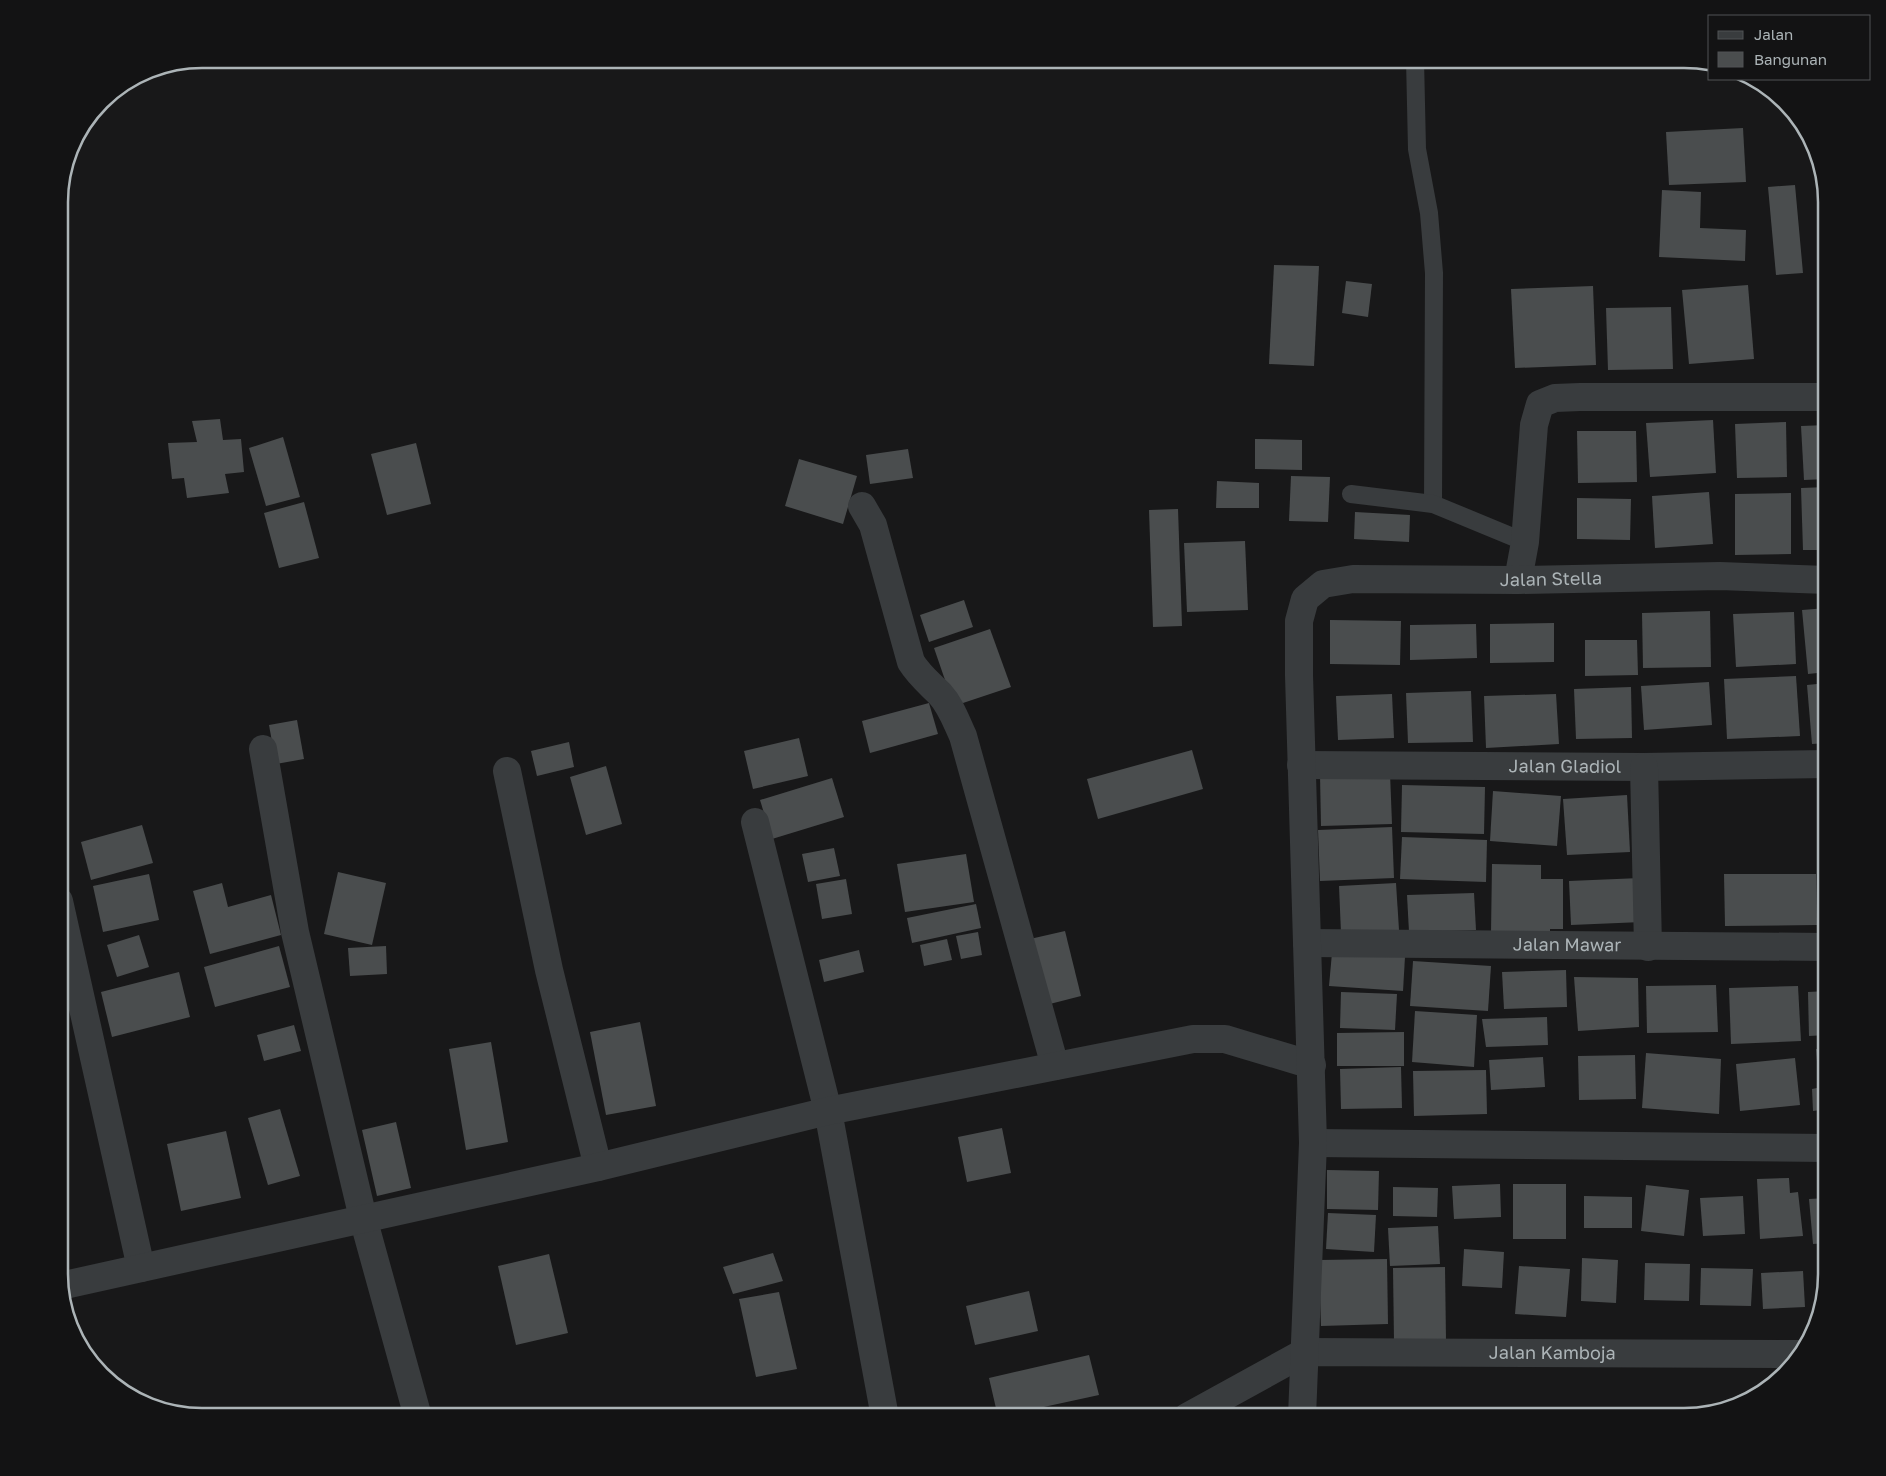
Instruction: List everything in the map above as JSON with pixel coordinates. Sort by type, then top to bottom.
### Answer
[{"type":"street","points":[[1518,580],[1525,542],[1534,425],[1540,404],[1555,398],[1580,397],[1818,397]]},
{"type":"street","points":[[862,506],[873,525],[911,662],[918,674],[940,694],[950,709],[963,736],[1056,1066]]},
{"type":"street","name":"Jalan Stella","points":[[1302,1408],[1312,1143],[1312,1066],[1301,765],[1299,621],[1305,599],[1322,584],[1353,579],[1518,580],[1720,576],[1818,580]]},
{"type":"street","points":[[263,749],[295,932],[363,1218],[416,1408]]},
{"type":"street","name":"Jalan Gladiol","points":[[1301,765],[1644,767],[1818,764]]},
{"type":"street","points":[[1644,767],[1648,947]]},
{"type":"street","points":[[507,771],[545,953],[598,1167]]},
{"type":"street","points":[[755,822],[828,1111],[884,1408]]},
{"type":"street","points":[[68,941],[141,1268]]},
{"type":"street","name":"Jalan Mawar","points":[[1307,943],[1818,947]]},
{"type":"street","points":[[68,1284],[598,1167],[828,1111],[1193,1039],[1225,1039],[1312,1066]]},
{"type":"street","points":[[1312,1143],[1818,1148]]},
{"type":"street","points":[[1203,1408],[1305,1352]]},
{"type":"street","name":"Jalan Kamboja","points":[[1305,1352],[1792,1354]]},
{"type":"lane","points":[[1415,68],[1417,149],[1429,213],[1434,273],[1433,504]]},
{"type":"lane","points":[[1351,494],[1433,504],[1525,542]]},
{"type":"building","points":[[1743,128],[1746,182],[1669,185],[1666,132]]},
{"type":"building","points":[[1795,185],[1803,273],[1776,275],[1768,187]]},
{"type":"building","points":[[1662,190],[1701,192],[1700,228],[1746,230],[1745,261],[1659,257]]},
{"type":"building","points":[[1274,265],[1319,266],[1314,366],[1269,364]]},
{"type":"building","points":[[1346,281],[1372,284],[1368,317],[1342,313]]},
{"type":"building","points":[[1748,285],[1754,359],[1689,364],[1682,290]]},
{"type":"building","points":[[1593,286],[1596,365],[1515,368],[1511,289]]},
{"type":"building","points":[[1671,307],[1673,369],[1608,370],[1606,308]]},
{"type":"building","points":[[220,419],[223,440],[241,439],[244,472],[225,474],[229,493],[187,498],[184,478],[172,479],[168,443],[197,442],[192,421]]},
{"type":"building","points":[[1713,420],[1716,473],[1650,477],[1646,423]]},
{"type":"building","points":[[1786,422],[1787,477],[1737,478],[1735,424]]},
{"type":"building","points":[[1818,425],[1818,479],[1804,480],[1801,426]]},
{"type":"building","points":[[1577,431],[1636,431],[1637,482],[1578,483]]},
{"type":"building","points":[[283,437],[300,497],[266,506],[249,448]]},
{"type":"building","points":[[1255,439],[1302,440],[1302,470],[1255,469]]},
{"type":"building","points":[[416,443],[431,504],[387,515],[371,454]]},
{"type":"building","points":[[908,449],[913,478],[870,484],[866,455]]},
{"type":"building","points":[[799,459],[857,476],[843,524],[785,506]]},
{"type":"building","points":[[1291,476],[1330,477],[1328,522],[1289,521]]},
{"type":"building","points":[[1217,481],[1259,483],[1259,508],[1216,508]]},
{"type":"building","points":[[1818,487],[1818,550],[1803,550],[1801,488]]},
{"type":"building","points":[[1709,492],[1713,544],[1655,548],[1652,496]]},
{"type":"building","points":[[1791,493],[1791,554],[1735,555],[1735,494]]},
{"type":"building","points":[[1577,498],[1631,499],[1630,540],[1577,539]]},
{"type":"building","points":[[304,502],[319,558],[279,568],[264,513]]},
{"type":"building","points":[[1178,509],[1182,626],[1153,627],[1149,510]]},
{"type":"building","points":[[1355,512],[1410,515],[1409,542],[1354,539]]},
{"type":"building","points":[[1245,541],[1248,610],[1187,612],[1184,543]]},
{"type":"building","points":[[964,600],[973,627],[929,642],[920,615]]},
{"type":"building","points":[[1818,609],[1818,673],[1808,674],[1802,610]]},
{"type":"building","points":[[1710,611],[1711,667],[1643,668],[1642,613]]},
{"type":"building","points":[[1794,612],[1796,664],[1736,667],[1733,614]]},
{"type":"building","points":[[1330,620],[1401,621],[1400,665],[1330,664]]},
{"type":"building","points":[[1554,623],[1554,662],[1490,663],[1490,624]]},
{"type":"building","points":[[1476,624],[1477,658],[1410,660],[1410,625]]},
{"type":"building","points":[[990,629],[1011,687],[954,706],[934,648]]},
{"type":"building","points":[[1585,640],[1637,640],[1638,675],[1585,676]]},
{"type":"building","points":[[1796,676],[1800,736],[1727,739],[1724,679]]},
{"type":"building","points":[[1709,682],[1712,725],[1644,730],[1641,686]]},
{"type":"building","points":[[1818,684],[1818,744],[1812,744],[1807,685]]},
{"type":"building","points":[[1631,687],[1632,738],[1576,739],[1574,689]]},
{"type":"building","points":[[1471,691],[1473,742],[1408,743],[1406,693]]},
{"type":"building","points":[[1392,694],[1394,738],[1338,740],[1336,696]]},
{"type":"building","points":[[1556,694],[1559,744],[1486,748],[1484,696]]},
{"type":"building","points":[[929,703],[938,734],[870,753],[862,721]]},
{"type":"building","points":[[297,720],[304,759],[276,764],[269,725]]},
{"type":"building","points":[[799,738],[808,776],[753,789],[744,751]]},
{"type":"building","points":[[569,742],[574,767],[537,776],[531,751]]},
{"type":"building","points":[[1192,750],[1203,789],[1098,819],[1087,779]]},
{"type":"building","points":[[606,766],[622,824],[586,835],[570,777]]},
{"type":"building","points":[[1390,773],[1392,824],[1321,826],[1320,775]]},
{"type":"building","points":[[832,778],[844,817],[772,839],[760,800]]},
{"type":"building","points":[[1402,785],[1485,787],[1484,834],[1401,832]]},
{"type":"building","points":[[1493,791],[1561,796],[1557,846],[1490,841]]},
{"type":"building","points":[[1627,795],[1630,852],[1567,855],[1563,799]]},
{"type":"building","points":[[142,825],[153,863],[91,880],[81,842]]},
{"type":"building","points":[[1392,827],[1394,878],[1320,881],[1318,830]]},
{"type":"building","points":[[1402,837],[1487,840],[1486,882],[1400,879]]},
{"type":"building","points":[[834,848],[840,876],[808,882],[802,854]]},
{"type":"building","points":[[966,854],[974,902],[905,912],[897,864]]},
{"type":"building","points":[[1492,864],[1541,865],[1541,879],[1563,879],[1563,929],[1550,929],[1550,934],[1491,933]]},
{"type":"building","points":[[338,872],[386,883],[372,945],[324,934]]},
{"type":"building","points":[[149,874],[159,920],[103,932],[93,886]]},
{"type":"building","points":[[1724,874],[1816,874],[1817,925],[1725,926]]},
{"type":"building","points":[[1640,878],[1642,922],[1571,925],[1569,881]]},
{"type":"building","points":[[846,879],[852,914],[822,919],[816,884]]},
{"type":"building","points":[[222,883],[228,907],[271,895],[281,935],[210,954],[193,891]]},
{"type":"building","points":[[1396,883],[1399,930],[1341,933],[1339,886]]},
{"type":"building","points":[[1474,893],[1476,930],[1409,932],[1407,895]]},
{"type":"building","points":[[976,904],[981,928],[912,943],[907,918]]},
{"type":"building","points":[[1065,931],[1081,996],[1046,1005],[1030,939]]},
{"type":"building","points":[[978,932],[982,955],[961,959],[956,936]]},
{"type":"building","points":[[139,935],[149,967],[117,977],[107,945]]},
{"type":"building","points":[[947,939],[952,960],[924,966],[920,945]]},
{"type":"building","points":[[279,946],[290,987],[215,1007],[204,967]]},
{"type":"building","points":[[386,946],[387,974],[350,976],[348,948]]},
{"type":"building","points":[[859,950],[864,972],[824,982],[819,960]]},
{"type":"building","points":[[1332,953],[1405,957],[1403,991],[1329,986]]},
{"type":"building","points":[[1413,961],[1491,966],[1488,1011],[1410,1006]]},
{"type":"building","points":[[1566,970],[1567,1007],[1504,1009],[1502,972]]},
{"type":"building","points":[[179,972],[190,1017],[112,1037],[101,992]]},
{"type":"building","points":[[1574,977],[1638,978],[1639,1027],[1578,1031]]},
{"type":"building","points":[[1716,985],[1718,1032],[1647,1033],[1646,986]]},
{"type":"building","points":[[1798,986],[1801,1041],[1731,1044],[1729,988]]},
{"type":"building","points":[[1818,991],[1818,1036],[1809,1036],[1808,992]]},
{"type":"building","points":[[1341,992],[1397,994],[1395,1030],[1340,1028]]},
{"type":"building","points":[[1415,1011],[1477,1015],[1474,1067],[1412,1062]]},
{"type":"building","points":[[1547,1017],[1548,1045],[1486,1047],[1482,1019]]},
{"type":"building","points":[[640,1022],[656,1106],[606,1115],[590,1032]]},
{"type":"building","points":[[294,1025],[301,1051],[264,1061],[257,1035]]},
{"type":"building","points":[[1404,1032],[1404,1066],[1337,1066],[1337,1033]]},
{"type":"building","points":[[491,1042],[508,1142],[466,1150],[449,1049]]},
{"type":"building","points":[[1816,1049],[1818,1049],[1818,1075]]},
{"type":"building","points":[[1646,1053],[1721,1059],[1719,1114],[1642,1108]]},
{"type":"building","points":[[1635,1055],[1636,1099],[1579,1100],[1578,1056]]},
{"type":"building","points":[[1543,1057],[1545,1087],[1491,1090],[1489,1060]]},
{"type":"building","points":[[1795,1058],[1800,1105],[1740,1111],[1736,1064]]},
{"type":"building","points":[[1401,1067],[1402,1108],[1341,1109],[1340,1069]]},
{"type":"building","points":[[1486,1070],[1487,1114],[1414,1116],[1413,1071]]},
{"type":"building","points":[[1818,1088],[1818,1110],[1813,1111],[1812,1089]]},
{"type":"building","points":[[280,1109],[300,1176],[268,1185],[248,1118]]},
{"type":"building","points":[[396,1122],[411,1188],[377,1196],[362,1130]]},
{"type":"building","points":[[1002,1128],[1011,1173],[967,1182],[958,1137]]},
{"type":"building","points":[[226,1131],[241,1198],[181,1211],[167,1144]]},
{"type":"building","points":[[1327,1170],[1379,1171],[1378,1210],[1327,1209]]},
{"type":"building","points":[[1789,1178],[1790,1193],[1798,1192],[1803,1236],[1760,1239],[1757,1179]]},
{"type":"building","points":[[1500,1184],[1501,1217],[1454,1219],[1452,1186]]},
{"type":"building","points":[[1513,1184],[1566,1184],[1566,1239],[1513,1239]]},
{"type":"building","points":[[1646,1185],[1689,1190],[1684,1236],[1641,1231]]},
{"type":"building","points":[[1393,1187],[1438,1188],[1437,1217],[1393,1216]]},
{"type":"building","points":[[1584,1196],[1632,1197],[1632,1228],[1584,1228]]},
{"type":"building","points":[[1743,1196],[1745,1234],[1703,1236],[1700,1198]]},
{"type":"building","points":[[1818,1198],[1818,1244],[1813,1244],[1809,1199]]},
{"type":"building","points":[[1328,1213],[1376,1215],[1374,1252],[1326,1249]]},
{"type":"building","points":[[1438,1226],[1440,1264],[1390,1266],[1388,1228]]},
{"type":"building","points":[[1464,1249],[1504,1252],[1502,1288],[1462,1286]]},
{"type":"building","points":[[773,1253],[783,1281],[733,1294],[723,1267]]},
{"type":"building","points":[[549,1254],[568,1333],[516,1345],[498,1266]]},
{"type":"building","points":[[1582,1258],[1618,1260],[1616,1303],[1581,1301]]},
{"type":"building","points":[[1387,1259],[1388,1324],[1321,1326],[1319,1260]]},
{"type":"building","points":[[1645,1263],[1690,1264],[1689,1301],[1644,1300]]},
{"type":"building","points":[[1519,1266],[1570,1269],[1566,1317],[1515,1314]]},
{"type":"building","points":[[1445,1267],[1446,1340],[1394,1341],[1393,1268]]},
{"type":"building","points":[[1701,1268],[1753,1269],[1751,1306],[1700,1305]]},
{"type":"building","points":[[1803,1271],[1805,1307],[1763,1309],[1761,1273]]},
{"type":"building","points":[[1029,1291],[1038,1331],[975,1345],[966,1306]]},
{"type":"building","points":[[779,1292],[797,1369],[756,1377],[739,1299]]},
{"type":"building","points":[[1089,1355],[1099,1395],[1039,1408],[996,1408],[989,1378]]}]
